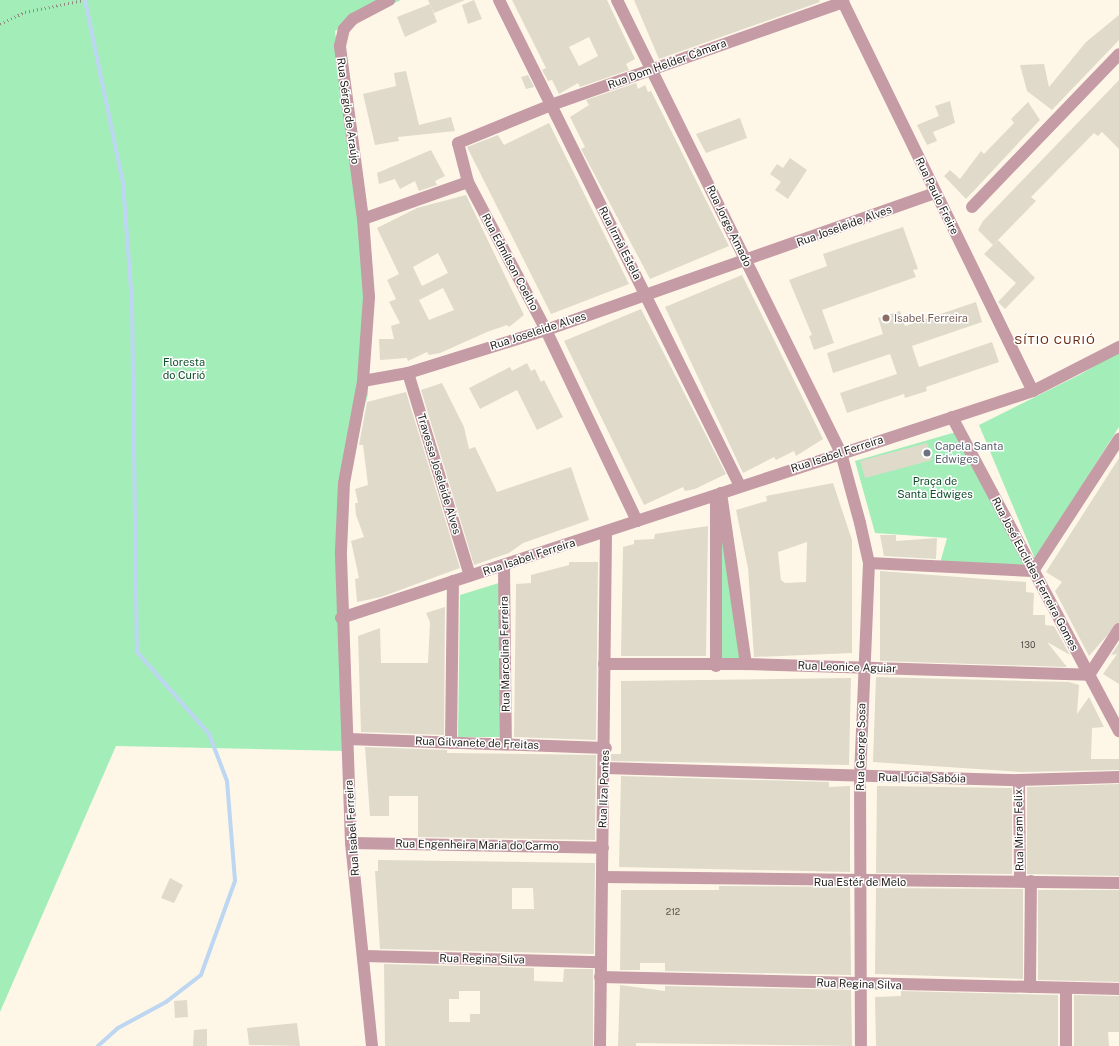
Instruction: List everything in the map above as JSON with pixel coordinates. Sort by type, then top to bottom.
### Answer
[{"type":"street","name":"Rua Sérgio de Araújo","points":[[363,382],[369,297],[363,219],[340,46],[344,29],[363,11],[389,0]]},
{"type":"street","name":"Rua Irmã Estela","points":[[499,0],[740,486]]},
{"type":"street","name":"Rua Jorge Amado","points":[[617,0],[841,452]]},
{"type":"street","name":"Rua Dom Helder Câmara","points":[[491,128],[551,105],[843,1]]},
{"type":"street","name":"Rua Paulo Freire","points":[[843,1],[935,193],[1033,391]]},
{"type":"street","points":[[972,208],[1119,54]]},
{"type":"street","name":"Rua Edmílson Coelho","points":[[491,128],[458,143],[468,182],[546,330],[637,521]]},
{"type":"street","points":[[363,219],[468,182]]},
{"type":"street","name":"Rua Joseleide Alves","points":[[363,382],[408,373],[546,330],[645,294],[746,261],[935,193]]},
{"type":"street","name":"Rua Isabel Ferreira","points":[[372,1046],[364,956],[351,843],[348,739],[341,618],[606,532],[841,452],[1033,391],[1119,347]]},
{"type":"street","name":"Travessa Joseleide Alves","points":[[408,373],[470,576]]},
{"type":"street","points":[[341,618],[344,483],[363,382]]},
{"type":"street","name":"Rua José Euclides Ferreira Gomes","points":[[952,417],[1119,731]]},
{"type":"street","points":[[869,564],[1033,571],[1119,439]]},
{"type":"street","name":"Rua George Sosa","points":[[841,452],[869,564],[862,668],[860,776],[862,882],[861,1046]]},
{"type":"street","points":[[719,494],[746,664]]},
{"type":"street","points":[[716,666],[719,494]]},
{"type":"street","name":"Rua Ilza Pontes","points":[[600,1046],[600,962],[606,748],[604,664],[606,532]]},
{"type":"street","name":"Rua Marcolina Ferreira","points":[[504,565],[506,744]]},
{"type":"street","points":[[451,743],[453,582]]},
{"type":"street","points":[[1089,675],[1119,630]]},
{"type":"street","name":"Rua Leonice Aguiar","points":[[604,664],[716,666],[746,664],[1089,675]]},
{"type":"street","name":"Rua Gilvanete de Freitas","points":[[348,739],[606,748]]},
{"type":"street","name":"Rua Lúcia Sabóia","points":[[605,768],[1019,780],[1119,777]]},
{"type":"street","name":"Rua Miram Felix","points":[[1019,780],[1026,881],[1030,987]]},
{"type":"street","name":"Rua Engenheira Maria do Carmo","points":[[351,843],[603,848]]},
{"type":"street","name":"Rua Estér de Melo","points":[[602,877],[862,882],[1026,881],[1119,883]]},
{"type":"street","name":"Rua Regina Silva","points":[[364,956],[600,962]]},
{"type":"street","name":"Rua Regina Silva","points":[[600,977],[862,985],[1119,989]]},
{"type":"street","points":[[1066,988],[1066,1046]]},
{"type":"path","points":[[0,24],[25,12],[84,0]]},
{"type":"green space","name":"Floresta do Curió","points":[[0,0],[401,0],[335,31],[367,251],[368,394],[345,476],[346,751],[116,746],[0,1012]]},
{"type":"green space","points":[[1119,351],[1119,427],[1035,559],[979,425],[1081,374]]},
{"type":"green space","name":"Praça de Santa Edwiges","points":[[963,430],[1027,566],[940,563],[947,538],[875,533],[855,461]]},
{"type":"green space","points":[[720,520],[740,658],[720,658]]},
{"type":"green space","points":[[502,582],[501,737],[458,737],[460,595]]},
{"type":"building","points":[[428,0],[465,0],[434,13]]},
{"type":"building","points":[[474,0],[482,19],[468,24],[462,5]]},
{"type":"building","points":[[512,0],[607,0],[635,59],[626,64],[629,70],[580,87],[578,83],[559,94],[552,80],[548,81],[542,70],[546,68]],"holes":[[[589,37],[598,56],[579,66],[569,47]]]},
{"type":"building","points":[[634,0],[819,0],[820,2],[659,59]]},
{"type":"building","points":[[430,4],[437,22],[405,37],[397,17]]},
{"type":"building","points":[[1119,15],[1119,40],[1052,110],[1027,91],[1020,65],[1044,64],[1049,87],[1086,42]]},
{"type":"building","points":[[406,71],[419,125],[451,117],[455,131],[398,137],[399,141],[375,145],[363,94],[396,86],[394,73]]},
{"type":"building","points":[[528,75],[534,87],[526,89],[521,77]]},
{"type":"building","points":[[1119,80],[1119,149],[1102,132],[1098,136],[1094,133],[1031,197],[1036,201],[993,245],[978,230],[983,221]]},
{"type":"building","points":[[636,83],[638,89],[645,85],[648,92],[651,91],[729,246],[650,279],[581,149],[585,147],[570,117],[589,105],[586,100]]},
{"type":"building","points":[[950,101],[955,123],[933,132],[937,141],[927,145],[917,125],[939,116],[935,106]]},
{"type":"building","points":[[1028,102],[1040,120],[966,199],[944,176],[950,170],[960,179],[981,151],[984,154],[1014,123],[1011,119]]},
{"type":"building","points":[[740,118],[747,138],[706,153],[696,134]]},
{"type":"building","points":[[549,123],[629,284],[551,314],[467,147],[498,135],[504,145]]},
{"type":"building","points":[[431,150],[445,176],[435,181],[437,185],[419,191],[415,181],[400,189],[395,179],[379,184],[377,173]]},
{"type":"building","points":[[790,158],[807,170],[788,199],[775,190],[781,182],[770,174],[777,164],[783,168]]},
{"type":"building","points":[[466,195],[524,315],[509,327],[507,325],[487,332],[440,353],[429,355],[427,352],[408,361],[407,358],[380,360],[379,339],[394,339],[391,326],[400,323],[389,302],[396,299],[387,280],[399,274],[377,228],[417,208]],"holes":[[[438,253],[448,273],[422,286],[413,267]],[[443,288],[454,310],[429,320],[419,300]]]},
{"type":"building","points":[[903,227],[918,269],[913,270],[916,277],[822,310],[834,343],[814,350],[809,336],[812,335],[789,280],[827,266],[823,254]]},
{"type":"building","points":[[998,240],[1035,278],[1005,309],[998,302],[1016,283],[984,254]]},
{"type":"building","points":[[742,275],[823,439],[796,456],[794,451],[776,460],[774,457],[743,473],[665,307]]},
{"type":"building","points":[[976,302],[982,322],[912,346],[919,367],[992,342],[999,362],[926,387],[927,391],[905,398],[904,394],[847,413],[840,393],[897,374],[890,354],[833,373],[827,353],[883,334],[878,318],[900,311],[905,326]]},
{"type":"building","points":[[641,309],[726,474],[695,489],[685,491],[683,487],[644,505],[564,341]]},
{"type":"building","points":[[527,363],[531,371],[535,369],[541,382],[544,380],[563,417],[537,430],[517,390],[480,409],[469,388],[510,367],[512,371]]},
{"type":"building","points":[[442,383],[464,427],[469,449],[475,447],[497,492],[571,467],[589,520],[523,543],[509,553],[474,565],[421,390]]},
{"type":"building","points":[[406,392],[460,568],[381,597],[357,602],[355,579],[359,578],[351,541],[364,537],[356,515],[355,503],[358,503],[355,489],[368,485],[363,445],[359,445],[367,402]]},
{"type":"building","points":[[927,443],[932,460],[865,478],[860,461]]},
{"type":"building","points":[[1119,458],[1119,622],[1089,656],[1055,591],[1062,582],[1046,572]]},
{"type":"building","points":[[833,483],[852,540],[852,653],[754,657],[748,568],[736,510],[767,501],[766,496]],"holes":[[[807,542],[806,582],[785,583],[781,580],[778,552]]]},
{"type":"building","points":[[708,526],[706,656],[621,656],[623,547],[634,544],[634,540],[654,539],[655,534]]},
{"type":"building","points":[[880,535],[896,535],[896,541],[937,538],[936,559],[884,556]]},
{"type":"building","points":[[569,562],[598,562],[596,740],[514,737],[516,584],[531,583],[531,575],[569,565]]},
{"type":"building","points":[[880,571],[1026,582],[1026,592],[1034,593],[1033,615],[1045,615],[1045,625],[1054,626],[1070,655],[1047,642],[1067,667],[880,661]]},
{"type":"building","points":[[445,607],[444,735],[361,732],[358,636],[380,628],[381,663],[428,663],[430,622],[426,613]]},
{"type":"building","points":[[1119,643],[1119,684],[1103,674],[1117,654],[1111,655]]},
{"type":"building","points":[[876,677],[1069,682],[1079,685],[1077,714],[1089,697],[1104,727],[1092,728],[1091,759],[1119,759],[1119,770],[1020,772],[873,762]]},
{"type":"building","points":[[851,678],[849,765],[611,761],[611,754],[621,754],[621,681]]},
{"type":"building","points":[[365,747],[447,750],[447,753],[596,755],[595,840],[418,837],[418,796],[389,796],[389,816],[370,816]]},
{"type":"building","points":[[621,776],[829,782],[829,787],[850,786],[850,872],[619,867]]},
{"type":"building","points":[[1119,784],[1119,876],[1027,874],[1027,787]]},
{"type":"building","points":[[877,786],[1012,788],[1012,874],[876,873]]},
{"type":"building","points":[[378,860],[595,863],[594,954],[380,949],[375,871],[378,871]],"holes":[[[512,888],[533,888],[534,909],[512,909]]]},
{"type":"building","points":[[170,878],[183,885],[174,903],[161,898]]},
{"type":"building","points":[[719,886],[850,887],[851,975],[665,971],[665,963],[640,963],[640,970],[620,970],[621,890],[719,890]]},
{"type":"building","points":[[876,888],[1023,889],[1023,979],[875,974]]},
{"type":"building","points":[[1038,890],[1119,890],[1119,982],[1038,980]]},
{"type":"building","points":[[384,964],[534,968],[534,981],[563,982],[564,969],[593,969],[593,1046],[385,1046]],"holes":[[[459,991],[480,991],[480,1014],[470,1014],[470,1022],[449,1022],[449,999],[459,999]]]},
{"type":"building","points":[[620,985],[665,991],[665,986],[851,990],[852,1046],[636,1043],[636,1046],[618,1046]]},
{"type":"building","points":[[901,991],[1058,995],[1058,1046],[876,1046],[875,997],[901,996]]},
{"type":"building","points":[[1074,995],[1119,996],[1119,1032],[1108,1032],[1109,1046],[1074,1046]]},
{"type":"building","points":[[187,1000],[188,1017],[175,1018],[174,1001]]},
{"type":"building","points":[[297,1023],[300,1046],[249,1045],[247,1028]]},
{"type":"building","points":[[207,1029],[207,1046],[193,1046],[194,1030]]},
{"type":"waterway","points":[[85,0],[123,183],[132,303],[137,652],[209,734],[227,781],[235,881],[201,975],[166,1002],[118,1028],[98,1046]]},
{"type":"place","name":"Isabel Ferreira","points":[[886,318]]},
{"type":"place","name":"Capela Santa Edwiges","points":[[927,453]]},
{"type":"district","name":"SÍTIO CURIÓ","points":[[1055,341]]}]
